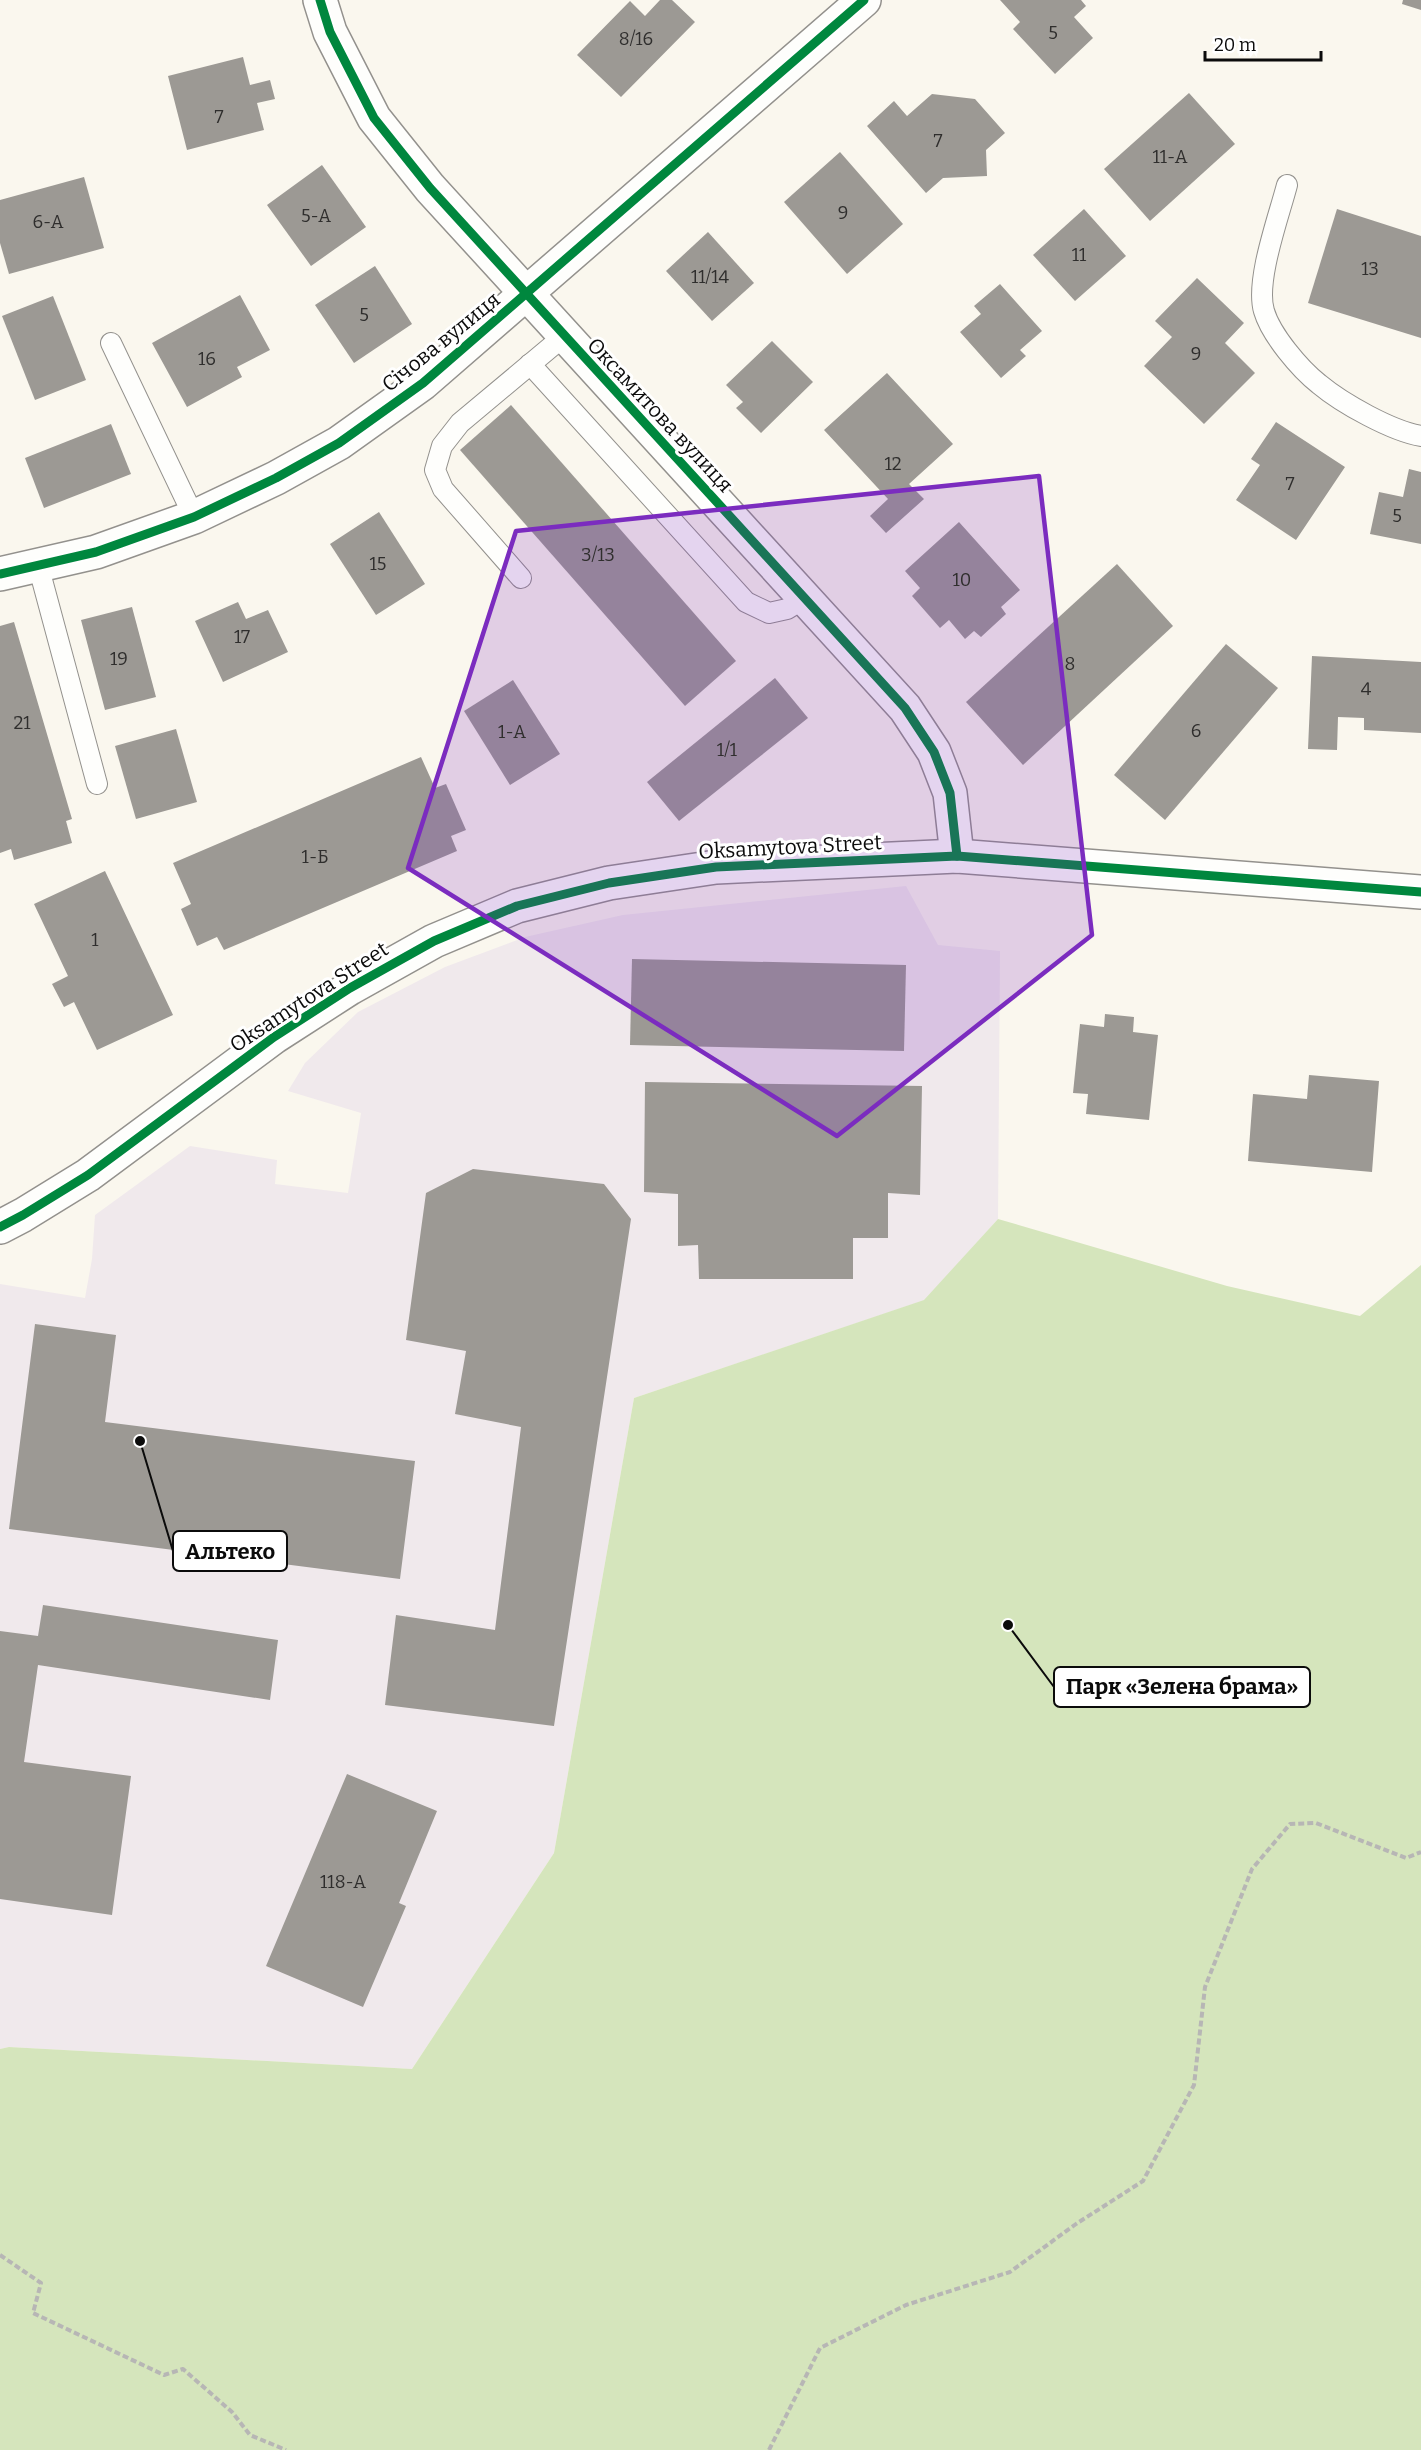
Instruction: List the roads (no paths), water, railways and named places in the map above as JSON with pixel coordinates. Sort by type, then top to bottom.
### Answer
[{"type":"street","name":"Оксамитова вулиця","points":[[320,0],[330,32],[374,118],[430,188],[905,708],[934,752],[950,793],[957,856]]},
{"type":"street","name":"Січова вулиця","points":[[0,574],[96,552],[194,517],[276,478],[339,443],[423,383],[864,0]]},
{"type":"street","name":"Oksamytova Street","points":[[0,1227],[88,1175],[274,1037],[350,988],[434,941],[516,906],[609,883],[716,867],[957,856],[1421,892]]},
{"type":"lane","points":[[1287,185],[1262,280],[1264,311],[1282,345],[1319,384],[1375,419],[1405,433],[1421,436]]},
{"type":"lane","points":[[521,578],[443,489],[435,470],[442,446],[460,423],[564,336]]},
{"type":"lane","points":[[111,343],[194,517]]},
{"type":"lane","points":[[530,364],[746,602],[769,613],[787,609],[805,598]]},
{"type":"lane","points":[[38,566],[97,784]]},
{"type":"place","name":"Альтеко","points":[[140,1441]]},
{"type":"place","name":"Парк «Зелена брама»","points":[[1008,1625]]}]
